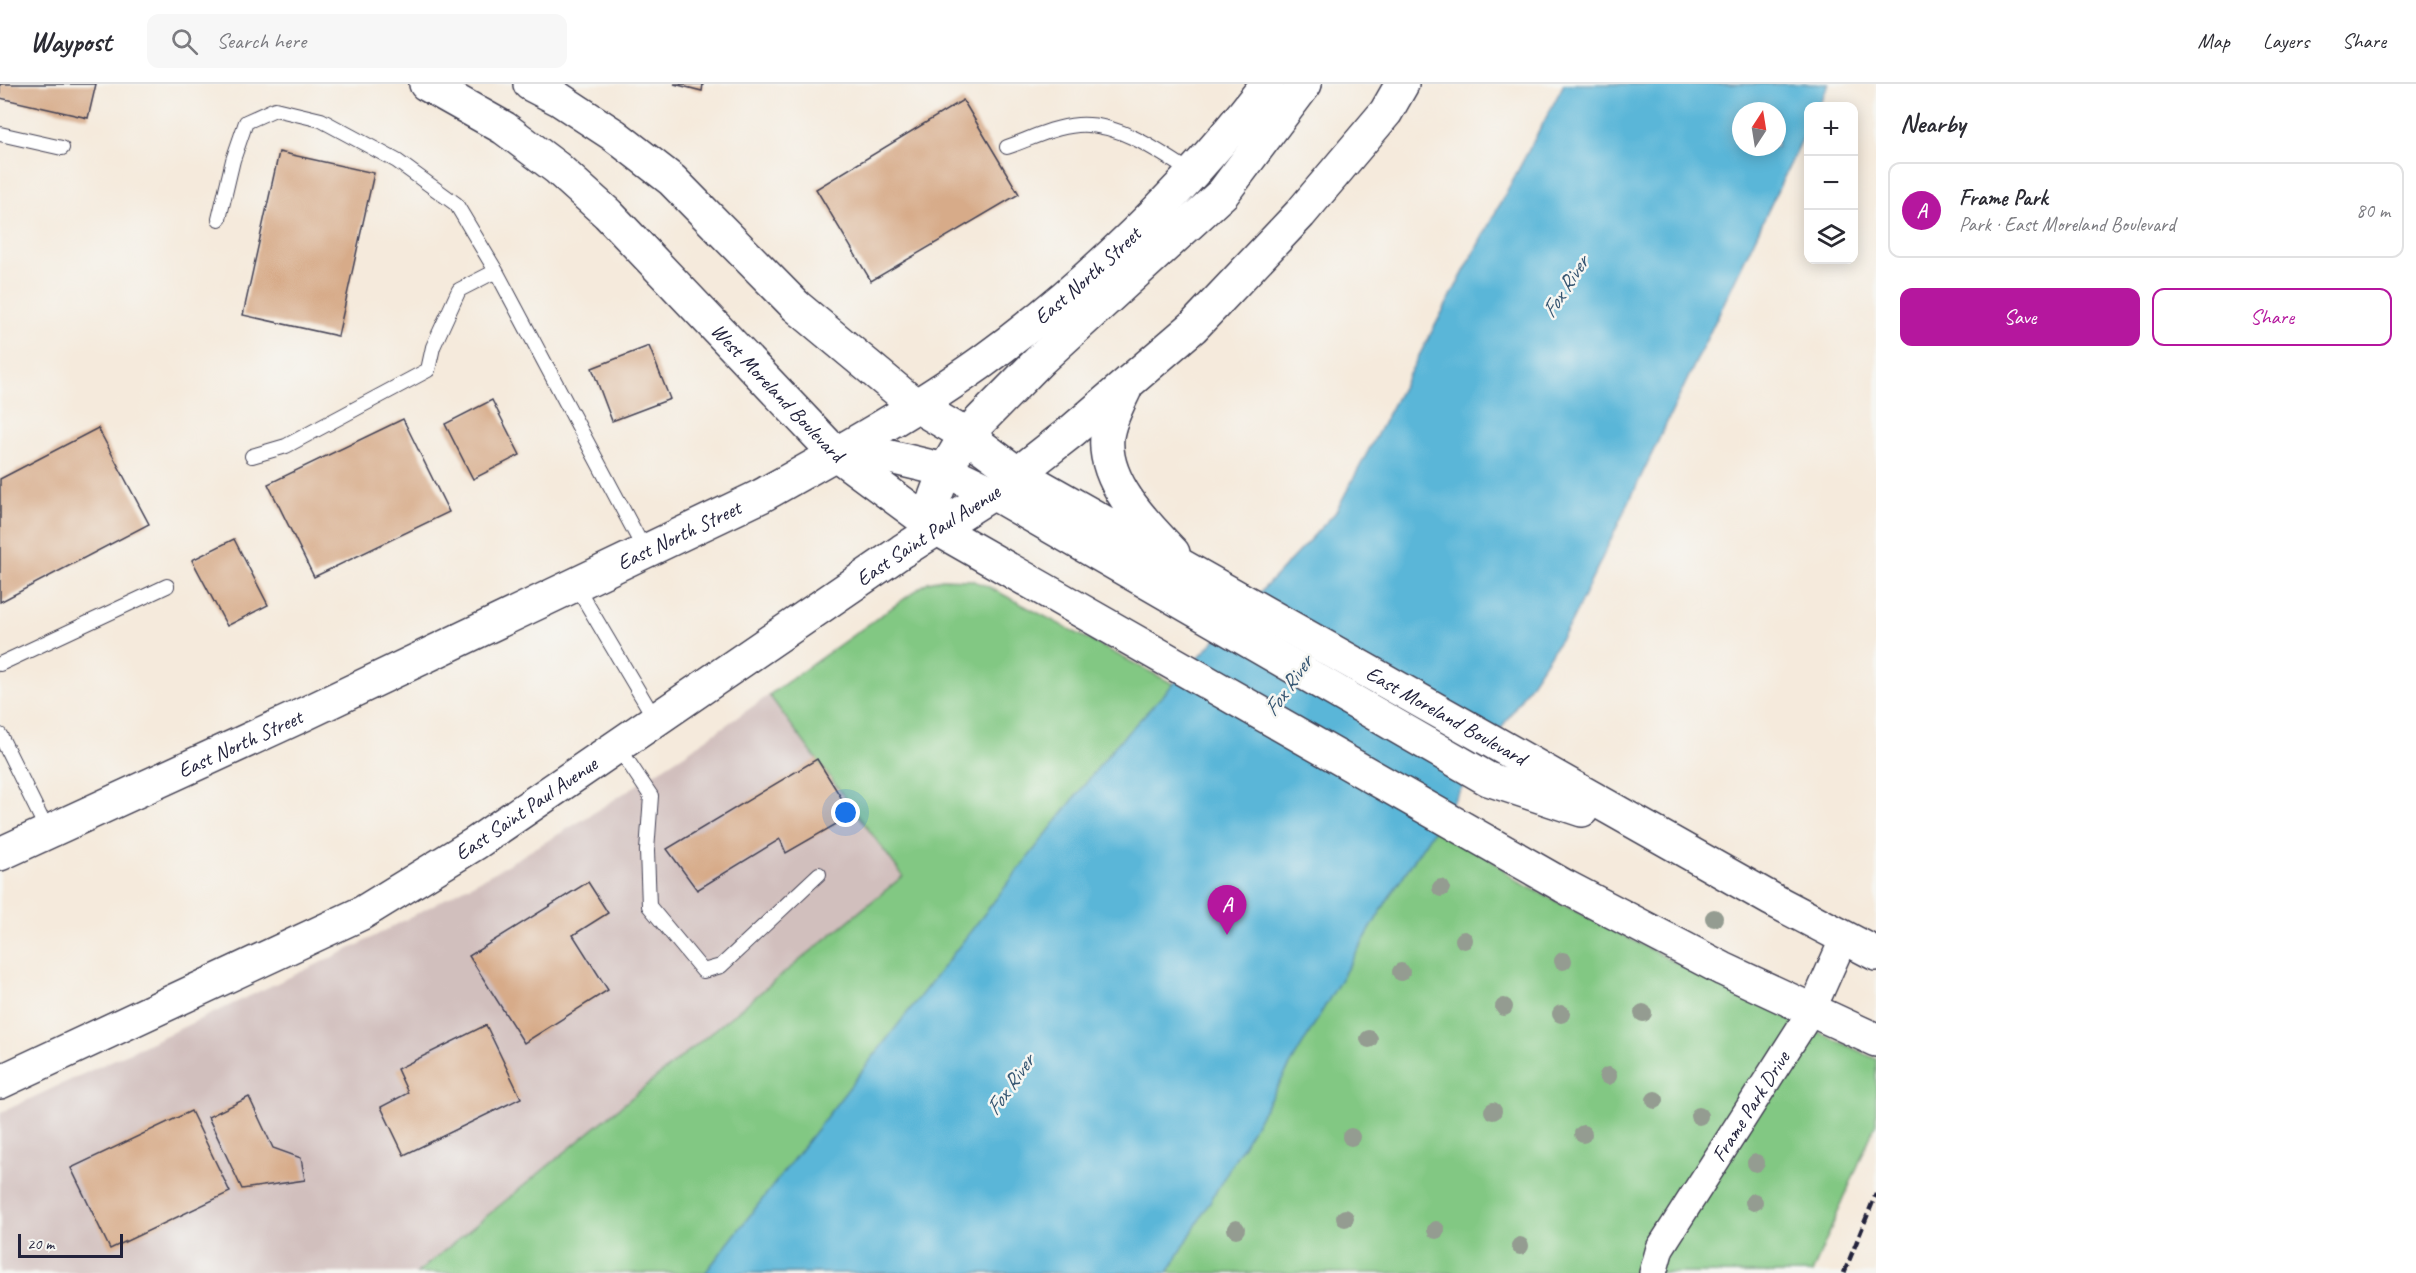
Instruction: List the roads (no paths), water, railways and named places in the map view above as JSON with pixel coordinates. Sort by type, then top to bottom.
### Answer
[{"type":"main road","name":"West Moreland Boulevard","points":[[426,84],[504,128],[557,168],[608,214],[836,454],[936,528],[1564,886],[1723,969],[1812,1010]]},
{"type":"main road","points":[[530,84],[559,99],[614,135],[672,180],[796,306],[915,405],[966,435],[1005,483]]},
{"type":"main road","name":"East North Street","points":[[0,854],[296,718],[761,496],[836,454],[981,363],[1054,307],[1101,265],[1193,174],[1267,84]]},
{"type":"main road","points":[[936,528],[935,497],[945,470],[966,435],[1041,359],[1222,193],[1305,84]]},
{"type":"main road","points":[[1005,483],[1193,327],[1249,270],[1386,111],[1402,84]]},
{"type":"main road","points":[[1129,382],[1114,411],[1107,438],[1109,462],[1124,493],[1154,532],[1191,591],[1488,779],[1652,832]]},
{"type":"main road","points":[[836,454],[886,456],[1005,483]]},
{"type":"main road","name":"East Saint Paul Avenue","points":[[0,1082],[362,913],[476,843],[655,719],[1005,483]]},
{"type":"main road","name":"East Moreland Boulevard","points":[[1005,483],[1191,591],[1505,750],[1876,954]]},
{"type":"main road","points":[[1812,1010],[1876,1040]]},
{"type":"street","name":"Frame Park Drive","points":[[1653,1273],[1660,1248],[1812,1010],[1844,938]]},
{"type":"lane","points":[[219,219],[233,160],[246,122],[275,109],[321,120],[397,161],[456,204],[496,271],[645,551]]},
{"type":"lane","points":[[1007,147],[1055,130],[1079,125],[1103,127],[1155,150],[1193,174]]},
{"type":"lane","points":[[0,134],[62,148]]},
{"type":"lane","points":[[252,456],[286,446],[428,370],[433,347],[459,290],[496,271]]},
{"type":"lane","points":[[575,584],[655,719]]},
{"type":"lane","points":[[0,664],[167,586]]},
{"type":"lane","points":[[0,735],[48,832]]},
{"type":"lane","points":[[617,745],[651,796],[647,851],[649,906],[703,971],[721,966],[819,874]]},
{"type":"water","name":"Fox River","points":[[1564,84],[1829,84],[1820,102],[1804,102],[1804,135],[1571,623],[1388,899],[1168,1273],[705,1273],[1114,747],[1335,513]]},
{"type":"railway","points":[[1844,1273],[1876,1194]]},
{"type":"place","name":"Frame Park","points":[[1227,935]]}]
